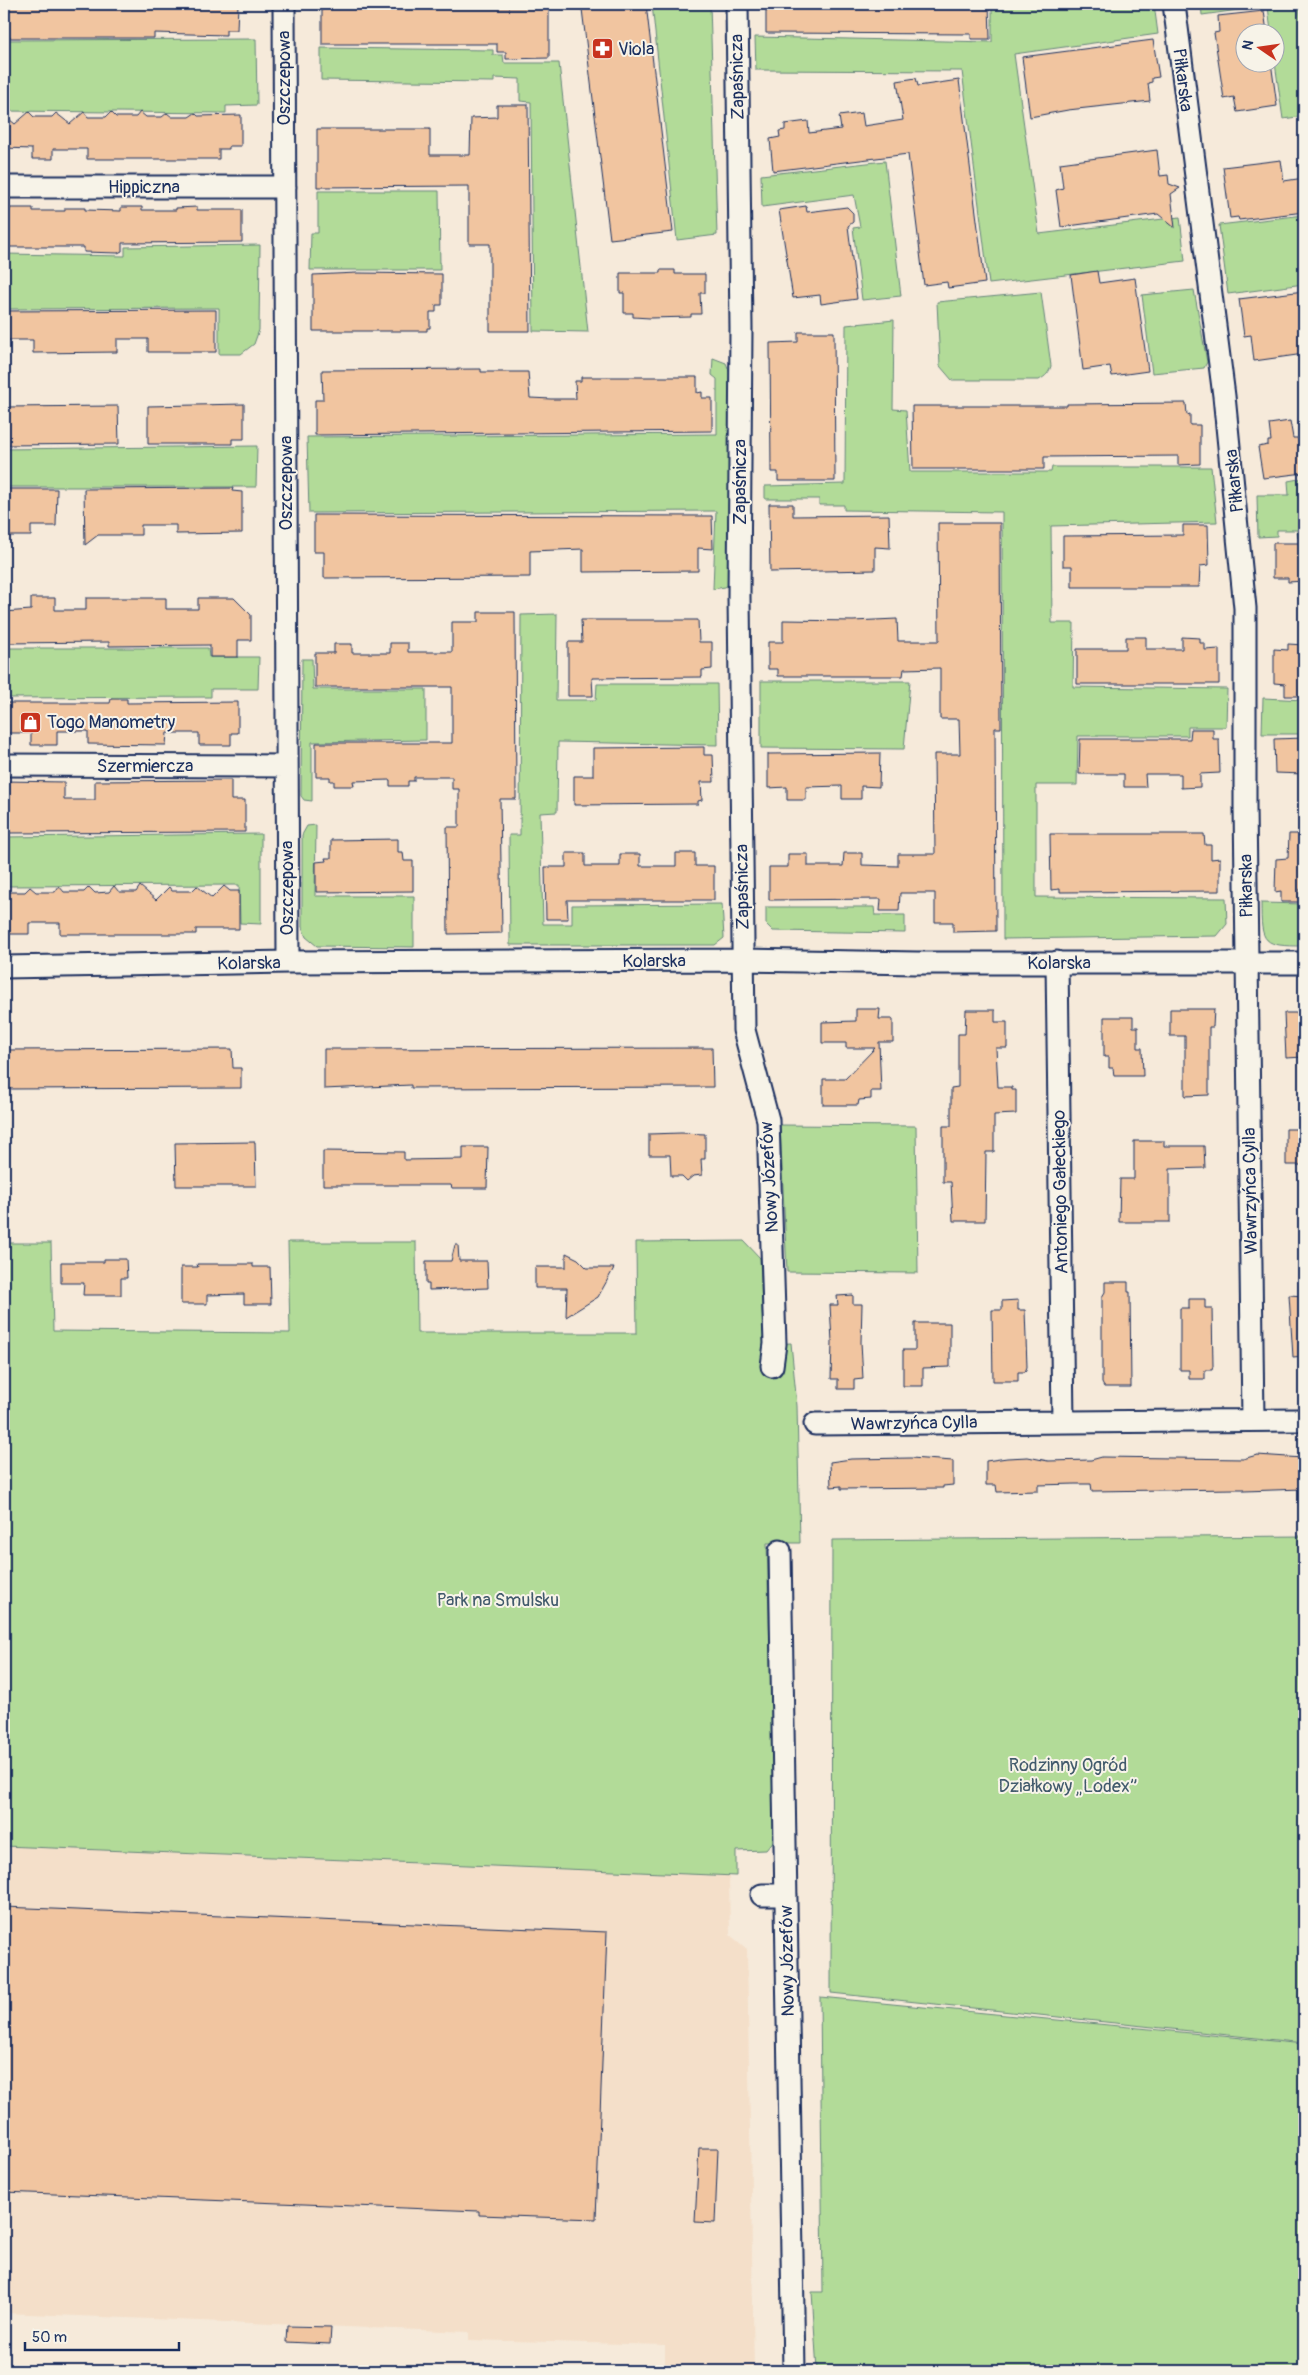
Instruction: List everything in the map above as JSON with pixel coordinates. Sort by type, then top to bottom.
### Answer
[{"type":"street","name":"Oszczepowa","points":[[284,4],[288,962]]},
{"type":"street","name":"Zapaśnicza","points":[[737,4],[743,960]]},
{"type":"street","name":"Piłkarska","points":[[1174,4],[1224,396],[1245,608],[1247,962]]},
{"type":"street","name":"Hippiczna","points":[[4,187],[285,187]]},
{"type":"street","name":"Szermiercza","points":[[4,765],[286,766]]},
{"type":"street","name":"Kolarska","points":[[4,967],[288,962],[743,960],[917,963],[1304,963]]},
{"type":"street","name":"Nowy Józefów","points":[[743,960],[744,1030],[768,1120],[775,1344],[772,1366]]},
{"type":"street","name":"Antoniego Gałeckiego","points":[[1057,962],[1062,1422]]},
{"type":"street","name":"Wawrzyńca Cylla","points":[[1247,962],[1253,1420]]},
{"type":"street","name":"Wawrzyńca Cylla","points":[[814,1424],[1298,1420]]},
{"type":"street","name":"Nowy Józefów","points":[[780,1550],[794,2371]]},
{"type":"street","points":[[762,1895],[786,1895]]},
{"type":"shaded area","points":[[4,1846],[729,1876],[730,1935],[747,1949],[754,2371],[665,2371],[665,2345],[469,2340],[469,2332],[4,2313]]},
{"type":"green space","points":[[652,4],[710,4],[717,235],[677,240]]},
{"type":"green space","points":[[992,4],[1154,4],[1158,34],[1014,54],[1039,234],[1180,217],[1185,261],[989,284],[962,71],[756,70],[755,37],[992,42]]},
{"type":"green space","points":[[1201,4],[1299,4],[1304,46],[1304,116],[1283,119],[1276,72],[1286,72],[1286,22],[1270,22],[1268,6],[1202,15]]},
{"type":"green space","points":[[256,39],[257,105],[226,106],[226,113],[4,111],[4,40]]},
{"type":"green space","points":[[321,48],[493,50],[493,55],[503,55],[504,63],[559,63],[588,332],[533,331],[531,102],[520,101],[520,79],[494,78],[494,82],[321,80]]},
{"type":"green space","points":[[885,161],[901,296],[862,300],[853,228],[860,227],[854,195],[762,207],[761,175]]},
{"type":"green space","points":[[318,191],[439,191],[440,270],[310,270],[311,233],[318,233]]},
{"type":"green space","points":[[1304,215],[1304,284],[1228,294],[1219,225]]},
{"type":"green space","points":[[260,245],[259,330],[254,344],[241,354],[219,354],[219,308],[4,309],[4,254],[125,256],[125,247]]},
{"type":"green space","points":[[1194,290],[1207,362],[1204,368],[1152,373],[1142,295]]},
{"type":"green space","points":[[1041,292],[1051,366],[1044,377],[1039,380],[952,380],[940,366],[937,302]]},
{"type":"green space","points":[[894,320],[893,409],[906,410],[910,472],[1051,472],[1052,467],[1211,467],[1217,522],[1051,526],[1052,623],[1074,623],[1073,687],[1227,689],[1226,727],[1188,727],[1188,736],[1078,736],[1077,785],[1036,785],[1036,897],[1226,898],[1227,924],[1217,936],[1003,939],[1002,512],[844,510],[844,505],[819,505],[819,499],[765,499],[765,486],[845,484],[846,325]]},
{"type":"green space","points":[[713,358],[726,363],[731,376],[731,583],[725,587],[713,589],[716,511],[309,513],[307,437],[717,434],[717,379],[712,375]]},
{"type":"green space","points":[[257,446],[256,487],[4,487],[4,449]]},
{"type":"green space","points":[[1304,478],[1304,538],[1298,538],[1297,530],[1277,530],[1277,536],[1258,537],[1257,495],[1289,495],[1288,481]]},
{"type":"green space","points":[[557,614],[556,700],[596,700],[597,684],[717,684],[718,745],[558,742],[557,812],[540,813],[543,924],[572,924],[572,905],[722,904],[724,938],[715,945],[510,945],[509,835],[520,835],[521,615]]},
{"type":"green space","points":[[4,648],[208,648],[209,657],[259,657],[258,689],[211,689],[211,697],[4,698]]},
{"type":"green space","points":[[302,659],[312,659],[313,689],[426,689],[426,740],[312,742],[312,801],[304,800],[301,796]]},
{"type":"green space","points":[[761,681],[910,681],[904,749],[761,748]]},
{"type":"green space","points":[[1263,698],[1304,700],[1304,734],[1262,734]]},
{"type":"green space","points":[[316,825],[315,896],[414,896],[414,947],[317,946],[306,937],[302,927],[302,835],[307,826]]},
{"type":"green space","points":[[261,834],[261,924],[240,923],[239,885],[4,886],[4,837]]},
{"type":"green space","points":[[1261,903],[1304,904],[1304,946],[1280,945],[1267,940],[1262,927]]},
{"type":"green space","points":[[766,907],[874,907],[875,915],[905,915],[905,933],[773,931],[766,924]]},
{"type":"green space","points":[[780,1125],[916,1126],[918,1273],[787,1272]]},
{"type":"green space","name":"Park na Smulsku","points":[[744,1241],[760,1258],[763,1332],[775,1344],[791,1343],[797,1406],[800,1543],[767,1543],[775,1839],[766,1850],[736,1851],[736,1876],[4,1846],[4,1243],[51,1243],[53,1331],[290,1333],[288,1242],[416,1242],[417,1333],[637,1333],[636,1242]]},
{"type":"green space","name":"Rodzinny Ogród Działkowy „Lodex”","points":[[1304,1536],[1304,2043],[831,1993],[832,1540]]},
{"type":"green space","points":[[820,1997],[1304,2044],[1304,2371],[817,2371],[812,2292],[823,2292]]},
{"type":"building","points":[[4,4],[238,4],[237,30],[226,30],[226,35],[154,33],[154,38],[4,38]]},
{"type":"building","points":[[359,4],[487,4],[487,7],[549,7],[549,58],[506,59],[506,52],[497,52],[497,44],[322,44],[322,6]]},
{"type":"building","points":[[611,4],[646,4],[673,232],[610,239],[582,9]]},
{"type":"building","points":[[766,4],[989,4],[990,39],[971,39],[971,34],[766,33]]},
{"type":"building","points":[[1264,11],[1266,22],[1236,22],[1236,72],[1272,72],[1277,106],[1237,112],[1234,97],[1224,99],[1214,33],[1219,32],[1218,16]]},
{"type":"building","points":[[1153,40],[1159,77],[1152,78],[1152,82],[1148,83],[1150,101],[1068,110],[1030,117],[1022,57]]},
{"type":"building","points":[[916,78],[918,86],[959,80],[985,283],[948,288],[947,282],[924,285],[908,154],[773,171],[770,139],[780,137],[779,131],[785,130],[785,124],[808,121],[809,133],[841,129],[839,116],[862,113],[864,126],[903,120],[897,81]]},
{"type":"building","points":[[497,105],[528,105],[530,331],[490,331],[490,244],[469,244],[469,186],[317,187],[317,129],[430,129],[430,155],[470,155],[471,118],[497,117]]},
{"type":"building","points":[[29,112],[34,117],[52,117],[56,113],[70,124],[84,112],[88,117],[106,117],[111,112],[116,117],[136,117],[140,112],[146,117],[162,117],[167,113],[172,117],[189,117],[195,113],[198,116],[241,115],[241,146],[229,146],[229,149],[219,149],[219,159],[87,159],[87,149],[53,149],[53,159],[32,159],[32,149],[4,148],[4,115],[15,124]]},
{"type":"building","points":[[1157,150],[1160,176],[1168,175],[1169,184],[1180,188],[1171,194],[1175,228],[1158,214],[1061,227],[1056,190],[1063,188],[1060,163]]},
{"type":"building","points":[[1281,160],[1284,181],[1304,178],[1304,212],[1239,220],[1238,217],[1230,218],[1223,167]]},
{"type":"building","points":[[806,206],[807,212],[847,207],[853,213],[853,222],[848,226],[857,299],[821,304],[820,295],[793,298],[779,210]]},
{"type":"building","points":[[121,207],[142,207],[142,210],[176,210],[176,208],[197,207],[197,210],[242,210],[242,242],[122,243],[122,251],[118,253],[84,252],[84,247],[4,247],[4,210],[10,210],[10,208],[33,208],[33,211],[65,211],[65,208],[85,208],[85,210],[121,211]]},
{"type":"building","points":[[660,270],[675,270],[675,274],[705,274],[705,293],[700,293],[701,314],[691,314],[691,317],[650,318],[633,317],[633,313],[624,313],[624,293],[620,293],[620,273],[660,273]]},
{"type":"building","points":[[1097,271],[1099,283],[1135,278],[1148,371],[1112,376],[1110,366],[1083,370],[1071,275]]},
{"type":"building","points":[[357,273],[442,274],[442,305],[436,305],[436,312],[430,312],[430,328],[427,328],[427,331],[313,331],[313,275]]},
{"type":"building","points":[[1304,291],[1304,354],[1254,361],[1251,335],[1244,336],[1239,299]]},
{"type":"building","points":[[216,310],[216,352],[148,352],[148,339],[117,339],[117,352],[33,353],[33,340],[4,340],[4,311]]},
{"type":"building","points":[[798,332],[834,332],[835,481],[778,481],[778,472],[771,472],[770,343],[798,342]]},
{"type":"building","points":[[481,369],[481,372],[528,372],[530,398],[551,399],[576,399],[575,381],[581,381],[581,377],[697,377],[697,393],[702,392],[702,398],[712,398],[712,431],[315,435],[315,400],[323,400],[322,370]]},
{"type":"building","points":[[1186,403],[1187,415],[1190,414],[1190,425],[1200,425],[1200,464],[1178,465],[1178,456],[1044,457],[1044,469],[913,469],[912,406],[1067,406],[1067,404]]},
{"type":"building","points":[[244,404],[244,439],[232,439],[232,444],[148,444],[148,406]]},
{"type":"building","points":[[118,406],[119,444],[4,445],[4,407]]},
{"type":"building","points":[[1290,421],[1293,438],[1298,438],[1299,442],[1304,441],[1304,473],[1263,478],[1258,447],[1268,445],[1268,441],[1271,441],[1269,424]]},
{"type":"building","points":[[233,488],[232,491],[242,492],[242,533],[176,534],[176,525],[141,525],[141,535],[98,535],[85,545],[84,489]]},
{"type":"building","points":[[4,489],[57,489],[56,526],[31,526],[31,536],[9,536],[9,526],[4,526]]},
{"type":"building","points":[[769,504],[793,504],[793,516],[889,515],[890,548],[875,547],[875,570],[770,572]]},
{"type":"building","points":[[314,515],[712,516],[713,549],[698,548],[698,571],[583,572],[583,549],[530,551],[530,577],[324,578],[324,552],[314,552]]},
{"type":"building","points":[[938,523],[1000,523],[1001,728],[995,728],[996,931],[953,932],[953,922],[935,922],[935,893],[900,893],[899,911],[880,911],[881,899],[769,900],[769,867],[788,867],[788,854],[808,854],[808,866],[843,866],[844,853],[862,853],[862,865],[898,866],[898,854],[935,854],[934,754],[960,754],[959,719],[940,719],[940,668],[904,669],[903,676],[778,676],[778,669],[768,669],[768,642],[783,642],[783,620],[853,621],[897,619],[898,641],[939,641]]},
{"type":"building","points":[[1183,525],[1208,525],[1209,565],[1200,566],[1199,587],[1072,587],[1072,566],[1063,566],[1063,536],[1183,535]]},
{"type":"building","points":[[1273,543],[1304,543],[1304,581],[1288,582],[1288,578],[1273,578]]},
{"type":"building","points":[[31,598],[55,598],[55,610],[86,610],[86,598],[166,598],[166,609],[198,609],[198,598],[234,598],[251,615],[251,640],[238,640],[238,657],[210,657],[210,645],[109,646],[109,642],[4,643],[4,612],[31,610]]},
{"type":"building","points":[[478,612],[515,612],[516,799],[500,799],[502,933],[448,934],[447,827],[459,827],[459,789],[452,789],[452,777],[414,777],[414,781],[408,781],[408,786],[390,786],[390,780],[353,781],[354,786],[334,786],[334,781],[330,781],[330,777],[316,777],[316,743],[452,743],[452,687],[315,687],[315,653],[334,653],[334,644],[352,644],[352,653],[390,653],[390,643],[408,643],[408,652],[452,652],[452,622],[478,622]]},
{"type":"building","points":[[581,620],[698,620],[699,642],[712,642],[712,669],[702,670],[702,677],[592,678],[593,696],[568,696],[568,642],[582,642]]},
{"type":"building","points":[[1126,637],[1146,637],[1146,649],[1182,649],[1182,637],[1200,638],[1200,643],[1205,643],[1205,650],[1219,649],[1219,684],[1077,684],[1077,649],[1126,649]]},
{"type":"building","points":[[1288,644],[1304,645],[1303,696],[1285,696],[1285,684],[1274,683],[1274,649],[1288,650]]},
{"type":"building","points":[[111,699],[127,699],[127,703],[238,702],[238,733],[231,733],[231,745],[199,745],[199,733],[167,733],[166,745],[88,744],[88,731],[57,731],[57,745],[31,745],[31,733],[4,733],[4,703],[110,703]]},
{"type":"building","points":[[1191,729],[1213,729],[1213,739],[1219,739],[1220,773],[1200,774],[1200,787],[1181,788],[1181,774],[1145,774],[1146,787],[1124,787],[1124,774],[1079,774],[1080,739],[1190,739]]},
{"type":"building","points":[[1304,738],[1304,774],[1275,773],[1274,739]]},
{"type":"building","points":[[704,747],[704,755],[713,755],[714,782],[701,782],[702,800],[698,801],[698,804],[574,805],[574,776],[593,776],[593,748]]},
{"type":"building","points":[[880,753],[879,787],[861,786],[861,799],[842,799],[842,786],[806,787],[806,800],[787,800],[787,787],[768,788],[768,754]]},
{"type":"building","points":[[231,780],[231,800],[245,800],[245,832],[4,833],[4,781],[64,782],[64,800],[95,800],[95,781]]},
{"type":"building","points":[[1050,834],[1204,834],[1205,845],[1211,845],[1211,859],[1220,858],[1220,891],[1060,892],[1060,889],[1051,890]]},
{"type":"building","points":[[1289,834],[1304,834],[1304,889],[1300,889],[1300,902],[1281,902],[1281,891],[1275,892],[1276,859],[1288,858]]},
{"type":"building","points":[[398,839],[398,852],[403,852],[404,861],[413,861],[413,891],[316,892],[316,862],[326,861],[325,858],[331,858],[331,840]]},
{"type":"building","points":[[566,853],[585,853],[585,866],[620,866],[620,854],[640,854],[640,866],[676,866],[676,853],[695,853],[695,866],[714,866],[714,900],[567,900],[568,919],[546,919],[545,867],[566,867]]},
{"type":"building","points":[[59,886],[64,892],[84,892],[89,887],[95,893],[109,892],[114,886],[119,892],[136,892],[140,886],[156,900],[169,887],[172,891],[192,891],[197,886],[212,898],[224,886],[230,891],[239,891],[239,929],[196,929],[196,934],[60,934],[60,923],[29,923],[29,934],[4,934],[4,892],[25,892],[30,887],[36,892],[55,892]]},
{"type":"building","points":[[856,1009],[880,1009],[879,1019],[893,1019],[893,1042],[879,1042],[881,1091],[871,1091],[871,1099],[859,1100],[858,1105],[823,1105],[823,1079],[845,1079],[875,1048],[846,1048],[846,1043],[822,1043],[822,1022],[856,1021]]},
{"type":"building","points":[[1170,1009],[1214,1009],[1213,1027],[1209,1027],[1209,1095],[1185,1096],[1185,1036],[1170,1036]]},
{"type":"building","points":[[966,1010],[995,1010],[995,1022],[1007,1022],[1007,1048],[996,1048],[998,1087],[1012,1087],[1012,1090],[1016,1090],[1016,1114],[994,1115],[994,1152],[986,1152],[985,1221],[953,1221],[951,1182],[943,1182],[943,1126],[951,1126],[951,1088],[958,1087],[958,1034],[965,1034]]},
{"type":"building","points":[[1284,1013],[1304,1013],[1304,1057],[1286,1058]]},
{"type":"building","points":[[1104,1017],[1133,1017],[1133,1027],[1138,1027],[1138,1048],[1142,1048],[1143,1076],[1114,1076],[1113,1068],[1109,1068],[1109,1057],[1104,1057]]},
{"type":"building","points":[[712,1048],[713,1087],[411,1088],[411,1085],[324,1089],[324,1049]]},
{"type":"building","points":[[232,1049],[233,1068],[241,1068],[241,1088],[4,1089],[4,1050]]},
{"type":"building","points":[[1286,1129],[1304,1129],[1304,1165],[1286,1165]]},
{"type":"building","points":[[649,1134],[705,1134],[705,1159],[701,1159],[702,1175],[693,1176],[687,1181],[682,1176],[671,1176],[670,1155],[649,1155]]},
{"type":"building","points":[[1134,1141],[1164,1141],[1164,1146],[1204,1146],[1205,1168],[1170,1169],[1170,1222],[1119,1222],[1120,1179],[1134,1179]]},
{"type":"building","points":[[255,1142],[256,1186],[176,1186],[175,1143]]},
{"type":"building","points":[[463,1147],[488,1147],[487,1188],[452,1188],[451,1185],[323,1185],[323,1151],[404,1152],[404,1160],[463,1159]]},
{"type":"building","points":[[455,1245],[458,1245],[459,1261],[487,1261],[488,1288],[429,1290],[429,1284],[426,1284],[426,1261],[451,1261]]},
{"type":"building","points":[[566,1253],[578,1259],[587,1268],[614,1268],[598,1297],[566,1317],[567,1288],[535,1288],[535,1267],[566,1267]]},
{"type":"building","points":[[104,1259],[126,1259],[127,1278],[121,1278],[121,1295],[83,1295],[84,1283],[61,1283],[61,1262],[104,1262]]},
{"type":"building","points":[[197,1264],[253,1264],[253,1267],[270,1267],[271,1304],[244,1304],[244,1294],[207,1295],[207,1304],[181,1304],[181,1267],[198,1267]]},
{"type":"building","points":[[1105,1282],[1128,1282],[1128,1292],[1130,1292],[1131,1387],[1104,1387],[1102,1383],[1102,1297],[1105,1292]]},
{"type":"building","points":[[853,1295],[853,1304],[862,1304],[861,1342],[863,1379],[854,1380],[854,1389],[838,1389],[838,1379],[831,1379],[830,1305],[838,1305],[837,1296]]},
{"type":"building","points":[[1289,1295],[1304,1296],[1304,1356],[1293,1357]]},
{"type":"building","points":[[1189,1299],[1205,1299],[1205,1308],[1212,1308],[1213,1366],[1212,1370],[1205,1370],[1205,1379],[1189,1379],[1189,1370],[1180,1370],[1180,1308],[1189,1308]]},
{"type":"building","points":[[1018,1300],[1018,1310],[1025,1310],[1027,1367],[1025,1372],[1018,1372],[1018,1381],[993,1381],[992,1310],[1002,1310],[1002,1301]]},
{"type":"building","points":[[915,1323],[950,1323],[950,1367],[923,1368],[923,1386],[903,1386],[903,1350],[915,1350]]},
{"type":"building","points":[[1257,1455],[1303,1458],[1303,1489],[1092,1491],[1091,1484],[1075,1484],[1038,1485],[1038,1491],[997,1492],[996,1485],[986,1485],[986,1461],[1007,1458],[1028,1457],[1048,1461],[1091,1460],[1102,1457],[1243,1459]]},
{"type":"building","points":[[911,1458],[953,1461],[953,1485],[943,1486],[943,1488],[841,1489],[841,1486],[831,1487],[830,1462],[851,1459]]},
{"type":"building","points":[[4,1907],[607,1932],[596,2219],[479,2215],[479,2211],[4,2192]]},
{"type":"building","points":[[699,2148],[718,2148],[715,2223],[695,2222]]},
{"type":"building","points":[[287,2326],[331,2327],[330,2344],[286,2342]]},
{"type":"place","name":"Viola","points":[[602,49]]},
{"type":"place","name":"Togo Manometry","points":[[31,722]]}]
